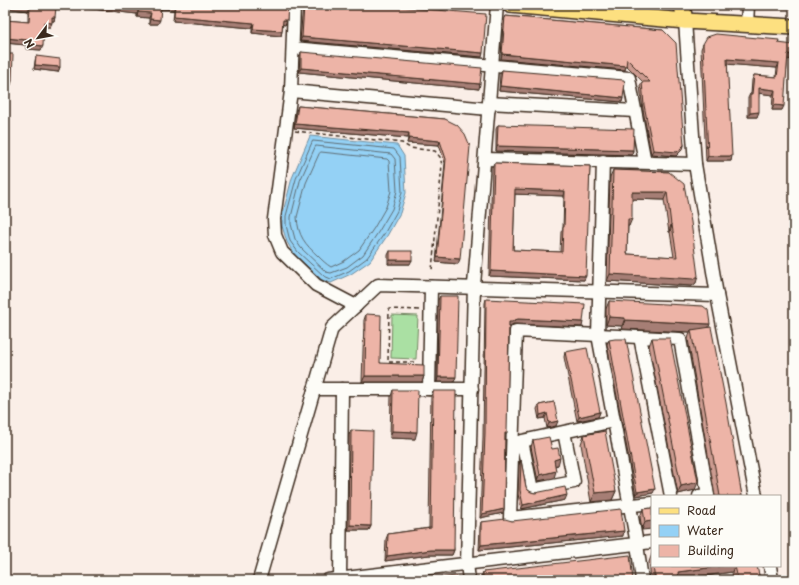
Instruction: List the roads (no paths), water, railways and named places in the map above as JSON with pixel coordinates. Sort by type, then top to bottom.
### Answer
[{"type":"main road","points":[[510,5],[545,7],[684,21],[794,28]]},
{"type":"main road","points":[[682,5],[684,21]]},
{"type":"street","points":[[294,5],[291,91],[274,219],[275,235],[282,252],[316,285],[356,306]]},
{"type":"street","points":[[469,580],[467,564],[474,288],[497,5]]},
{"type":"street","points":[[747,25],[748,5]]},
{"type":"street","points":[[684,21],[695,164],[717,295],[756,495]]},
{"type":"street","points":[[293,48],[629,78],[645,162]]},
{"type":"street","points":[[291,91],[489,106],[635,111]]},
{"type":"street","points":[[484,159],[695,164]]},
{"type":"street","points":[[603,161],[598,335],[630,505],[642,580]]},
{"type":"street","points":[[259,580],[332,328],[378,285],[717,295]]},
{"type":"street","points":[[429,389],[431,287]]},
{"type":"street","points":[[651,503],[510,518],[516,331],[680,339],[708,495]]},
{"type":"street","points":[[640,337],[671,495]]},
{"type":"street","points":[[314,389],[472,389]]},
{"type":"street","points":[[342,389],[336,580],[651,542]]},
{"type":"street","points":[[564,432],[574,482],[532,490],[522,441],[614,421]]},
{"type":"street","points":[[770,567],[772,580]]},
{"type":"water","points":[[310,136],[397,145],[404,156],[406,193],[400,213],[387,236],[370,261],[351,274],[331,283],[322,280],[294,254],[287,242],[282,226],[282,216],[292,178]]}]
